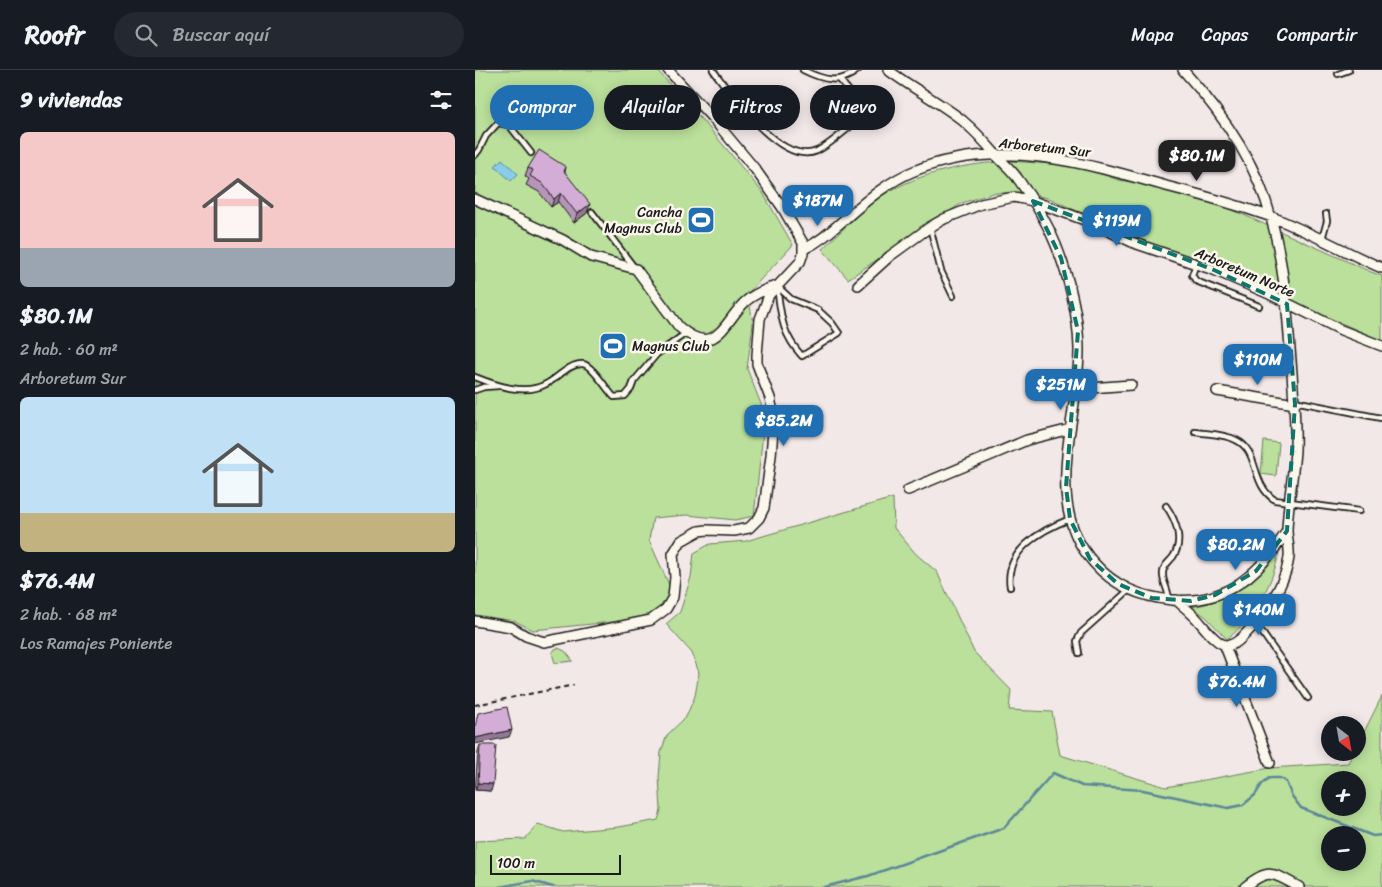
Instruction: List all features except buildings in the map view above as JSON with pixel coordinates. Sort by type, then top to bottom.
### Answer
[{"type":"street","points":[[475,622],[511,627],[526,636],[544,642],[651,620],[666,609],[673,596],[675,577],[673,554],[681,541],[699,531],[743,530],[754,524],[764,508],[774,417],[770,398],[757,364],[758,332],[764,304],[777,286],[795,269],[804,249],[803,243],[789,218],[755,169],[715,121],[668,70]]},
{"type":"street","points":[[889,70],[980,135],[1017,178],[1033,201],[1055,243],[1072,294],[1079,349],[1066,487],[1070,518],[1077,539],[1090,559],[1108,576],[1129,590],[1152,598],[1191,600],[1226,591],[1252,575],[1265,562],[1287,531]]},
{"type":"street","points":[[1183,70],[1209,100],[1234,136],[1255,176],[1271,217],[1285,280],[1295,403],[1295,450],[1287,531],[1289,557],[1283,579],[1273,600],[1255,623],[1233,644],[1225,646]]},
{"type":"street","name":"Arboretum Sur","points":[[804,249],[818,242],[884,187],[912,172],[950,160],[996,154],[1070,160],[1103,167],[1271,217],[1382,268]]},
{"type":"street","name":"Arboretum Norte","points":[[857,285],[890,256],[930,227],[963,210],[996,199],[1014,197],[1033,201],[1090,222],[1134,242],[1197,264],[1267,293],[1341,330],[1382,346]]},
{"type":"street","points":[[475,199],[563,240],[591,257],[636,269],[679,327],[686,333],[702,339],[715,336],[727,326],[745,302],[777,286]]},
{"type":"street","points":[[1076,389],[1131,385]]},
{"type":"street","points":[[1217,391],[1295,403]]},
{"type":"street","points":[[908,490],[1027,440],[1070,429]]},
{"type":"street","points":[[1173,600],[1194,616],[1225,646],[1270,763]]},
{"type":"street","points":[[1245,887],[1259,876],[1271,873],[1299,887]]},
{"type":"lane","points":[[713,70],[738,103],[775,142],[802,153],[816,151],[863,116],[864,109],[840,80]]},
{"type":"lane","points":[[803,70],[829,80],[840,80],[851,76],[858,70]]},
{"type":"lane","points":[[1338,74],[1349,70]]},
{"type":"lane","points":[[475,155],[486,136],[498,123],[509,125],[531,153]]},
{"type":"lane","points":[[592,212],[636,269]]},
{"type":"lane","points":[[1322,239],[1327,221],[1326,214]]},
{"type":"lane","points":[[930,227],[941,271],[953,296]]},
{"type":"lane","points":[[1197,264],[1193,275],[1196,281],[1259,306]]},
{"type":"lane","points":[[777,286],[791,299],[818,310],[832,323],[839,333],[802,356],[791,344],[786,334],[777,286]]},
{"type":"lane","points":[[475,390],[483,387],[500,386],[522,389],[534,388],[545,385],[565,371],[582,364],[590,367],[614,398],[625,396],[631,389],[634,381],[657,354],[686,333]]},
{"type":"lane","points":[[475,377],[500,386]]},
{"type":"lane","points":[[1295,403],[1381,418]]},
{"type":"lane","points":[[1195,432],[1233,438],[1241,443],[1249,451],[1256,476],[1265,490],[1275,500],[1359,511]]},
{"type":"lane","points":[[1166,506],[1174,520],[1178,540],[1175,554],[1165,566],[1162,574],[1173,600]]},
{"type":"lane","points":[[1010,587],[1011,567],[1026,544],[1048,528],[1070,518]]},
{"type":"lane","points":[[1079,653],[1077,641],[1081,634],[1129,590]]},
{"type":"lane","points":[[1255,623],[1308,698]]},
{"type":"path","points":[[475,705],[574,686]]},
{"type":"highlighted area","points":[[1033,201],[1214,270],[1287,304],[1295,404],[1287,531],[1256,571],[1215,595],[1191,601],[1152,598],[1118,584],[1090,559],[1070,519],[1066,487],[1078,331],[1061,258]]},
{"type":"green space","name":"Magnus Club","points":[[475,70],[657,70],[670,85],[604,85],[604,130],[701,130],[701,119],[763,193],[793,245],[748,293],[753,324],[747,369],[765,414],[754,516],[735,520],[687,515],[653,518],[649,540],[670,587],[665,605],[642,619],[533,630],[515,621],[475,615]]},
{"type":"green space","points":[[1010,161],[1083,168],[1119,180],[1176,190],[1226,207],[1382,276],[1382,341],[1300,305],[1215,264],[1149,244],[1051,199],[1023,192],[993,193],[962,203],[848,279],[822,249],[867,207],[897,187],[944,170]]},
{"type":"green space","points":[[1264,441],[1279,443],[1276,476],[1261,474]]},
{"type":"green space","points":[[893,498],[894,528],[916,554],[937,572],[974,652],[1011,690],[1009,710],[1052,712],[1060,755],[1166,787],[1270,768],[1366,761],[1366,728],[1382,696],[1382,887],[505,887],[513,884],[499,887],[475,887],[475,841],[525,839],[538,824],[563,832],[619,827],[658,820],[661,810],[659,777],[661,752],[667,735],[686,717],[695,696],[699,673],[692,653],[666,624],[680,612],[691,577],[694,553],[710,544],[746,541]]},
{"type":"green space","points":[[1280,546],[1274,572],[1262,598],[1246,621],[1227,639],[1205,616],[1191,607],[1219,600],[1243,587],[1263,569]]},
{"type":"green space","points":[[558,648],[565,651],[573,661],[555,663],[552,653]]},
{"type":"water","points":[[502,159],[518,174],[511,181],[495,166]]},
{"type":"waterway","points":[[824,887],[868,876],[1004,828],[1053,773],[1082,786],[1143,790],[1228,808],[1243,805],[1255,795],[1262,784],[1269,778],[1280,778],[1286,782],[1292,796],[1301,808],[1373,836],[1382,835]]},
{"type":"waterway","points":[[499,887],[532,881],[553,887]]},
{"type":"place","name":"Cancha Magnus Club","points":[[701,220]]},
{"type":"place","name":"Magnus Club","points":[[613,346]]}]
